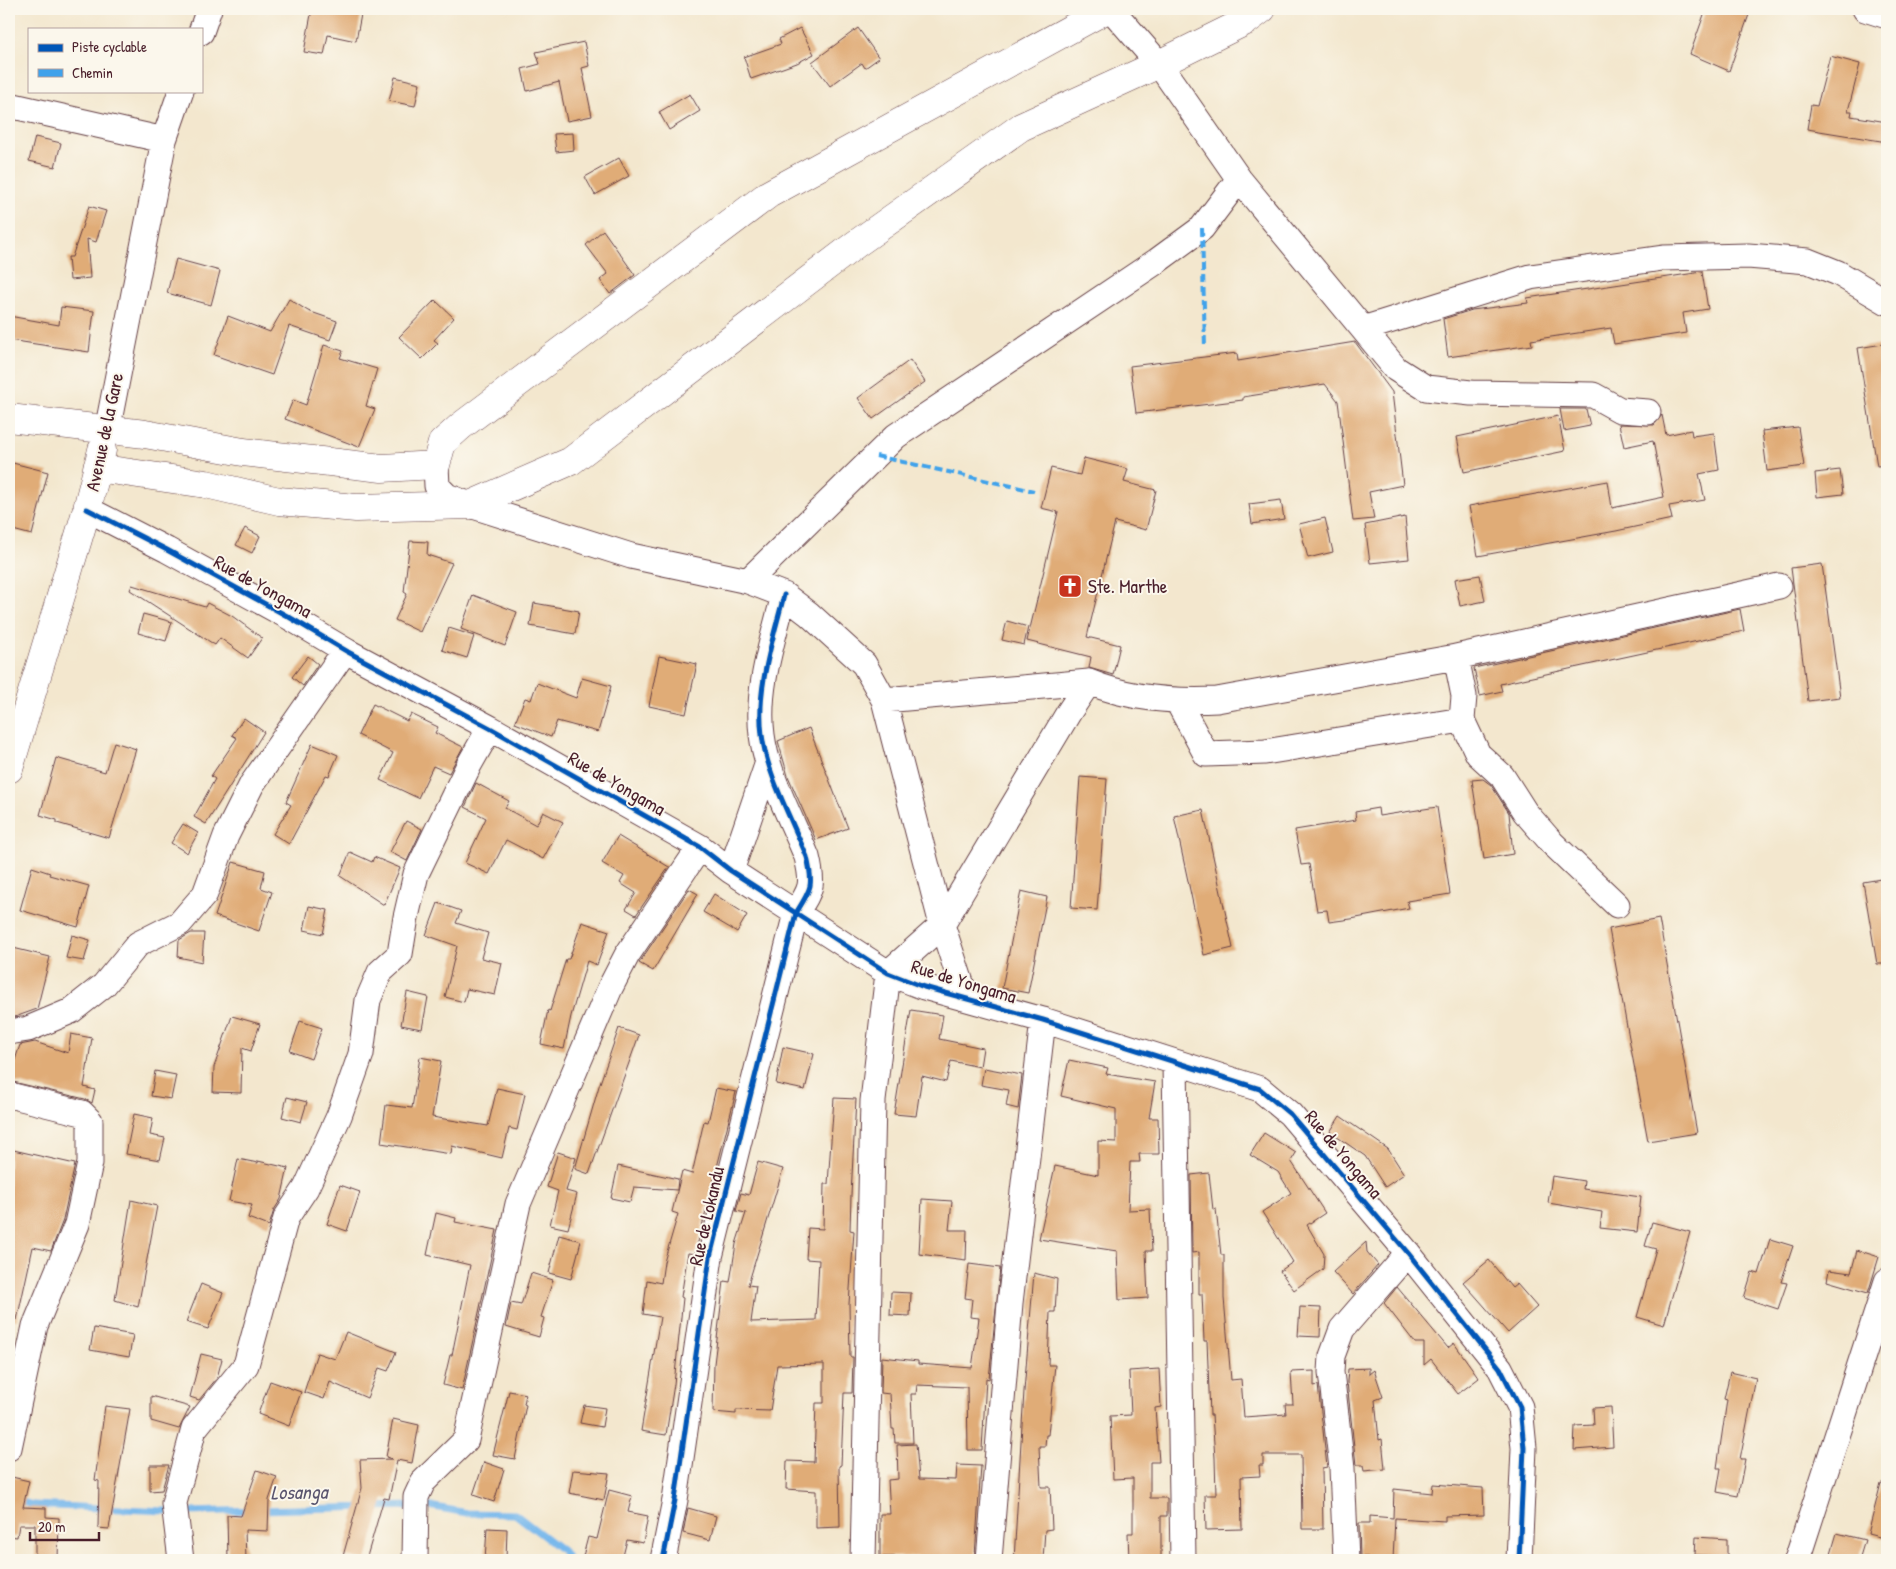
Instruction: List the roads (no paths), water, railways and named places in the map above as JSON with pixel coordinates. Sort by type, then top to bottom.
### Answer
[{"type":"main road","points":[[9,418],[145,434],[243,452],[372,467],[436,465],[442,443],[461,426],[769,194],[1109,9]]},
{"type":"main road","points":[[97,468],[206,484],[279,501],[356,508],[470,504],[571,461],[856,244],[1021,127],[1159,64],[1246,20],[1262,9]]},
{"type":"main road","name":"Avenue de la Gare","points":[[9,769],[87,509],[107,431]]},
{"type":"street","points":[[202,29],[209,9]]},
{"type":"street","points":[[1109,9],[1159,64],[1239,178],[1396,369],[1426,388],[1471,393],[1593,395],[1620,410],[1648,412]]},
{"type":"street","points":[[1866,9],[1887,16]]},
{"type":"street","name":"Avenue de la Gare","points":[[107,431],[164,140],[181,92]]},
{"type":"street","points":[[9,105],[164,140]]},
{"type":"street","points":[[748,581],[896,436],[1157,261],[1202,228],[1239,178]]},
{"type":"street","points":[[1363,329],[1530,277],[1663,258],[1748,256],[1808,261],[1838,273],[1887,302]]},
{"type":"street","points":[[436,465],[437,486],[447,496],[631,556],[748,581],[784,595],[809,614],[864,664],[884,700],[942,925],[966,998]]},
{"type":"street","name":"Rue de Yongama","points":[[87,509],[176,554],[348,652],[490,728],[700,847],[731,871],[888,972],[924,987],[1043,1020],[1260,1089],[1290,1114],[1408,1253],[1500,1368],[1520,1407],[1524,1448],[1519,1560]]},
{"type":"street","points":[[884,700],[1089,682],[1115,692],[1178,702],[1217,700],[1456,657],[1779,586]]},
{"type":"street","name":"Rue de Lokandu","points":[[663,1560],[675,1500],[710,1257],[796,913],[811,890],[811,873],[807,857],[768,762],[762,735],[762,704],[768,661],[784,595]]},
{"type":"street","points":[[9,1032],[28,1029],[71,1011],[104,985],[138,944],[180,923],[205,894],[226,836],[252,784],[340,658],[348,652]]},
{"type":"street","points":[[1456,657],[1464,696],[1462,720],[1478,754],[1502,776],[1526,812],[1552,843],[1617,905]]},
{"type":"street","points":[[863,1560],[873,1101],[888,972],[942,925],[1069,712],[1089,682]]},
{"type":"street","points":[[1178,702],[1206,754],[1265,752],[1462,720]]},
{"type":"street","points":[[181,1560],[174,1503],[194,1429],[246,1365],[286,1218],[306,1188],[339,1116],[361,1054],[368,1000],[380,972],[400,954],[416,874],[469,764],[490,728]]},
{"type":"street","points":[[731,871],[768,762]]},
{"type":"street","points":[[415,1560],[416,1497],[423,1482],[466,1440],[518,1204],[610,988],[627,955],[700,847]]},
{"type":"street","points":[[990,1560],[1010,1304],[1043,1020]]},
{"type":"street","points":[[1175,1063],[1183,1560]]},
{"type":"street","points":[[9,1095],[82,1113],[90,1121],[90,1163],[77,1224],[35,1326],[9,1448]]},
{"type":"street","points":[[1346,1560],[1342,1468],[1331,1372],[1332,1356],[1342,1329],[1408,1253]]},
{"type":"street","points":[[1797,1560],[1887,1281]]},
{"type":"waterway","name":"Losanga","points":[[9,1498],[33,1505],[166,1511]]},
{"type":"waterway","name":"Losanga","points":[[187,1512],[411,1506]]},
{"type":"waterway","name":"Losanga","points":[[429,1506],[467,1513],[515,1514],[563,1551],[569,1560]]},
{"type":"place","name":"Ste. Marthe","points":[[1070,586]]}]
